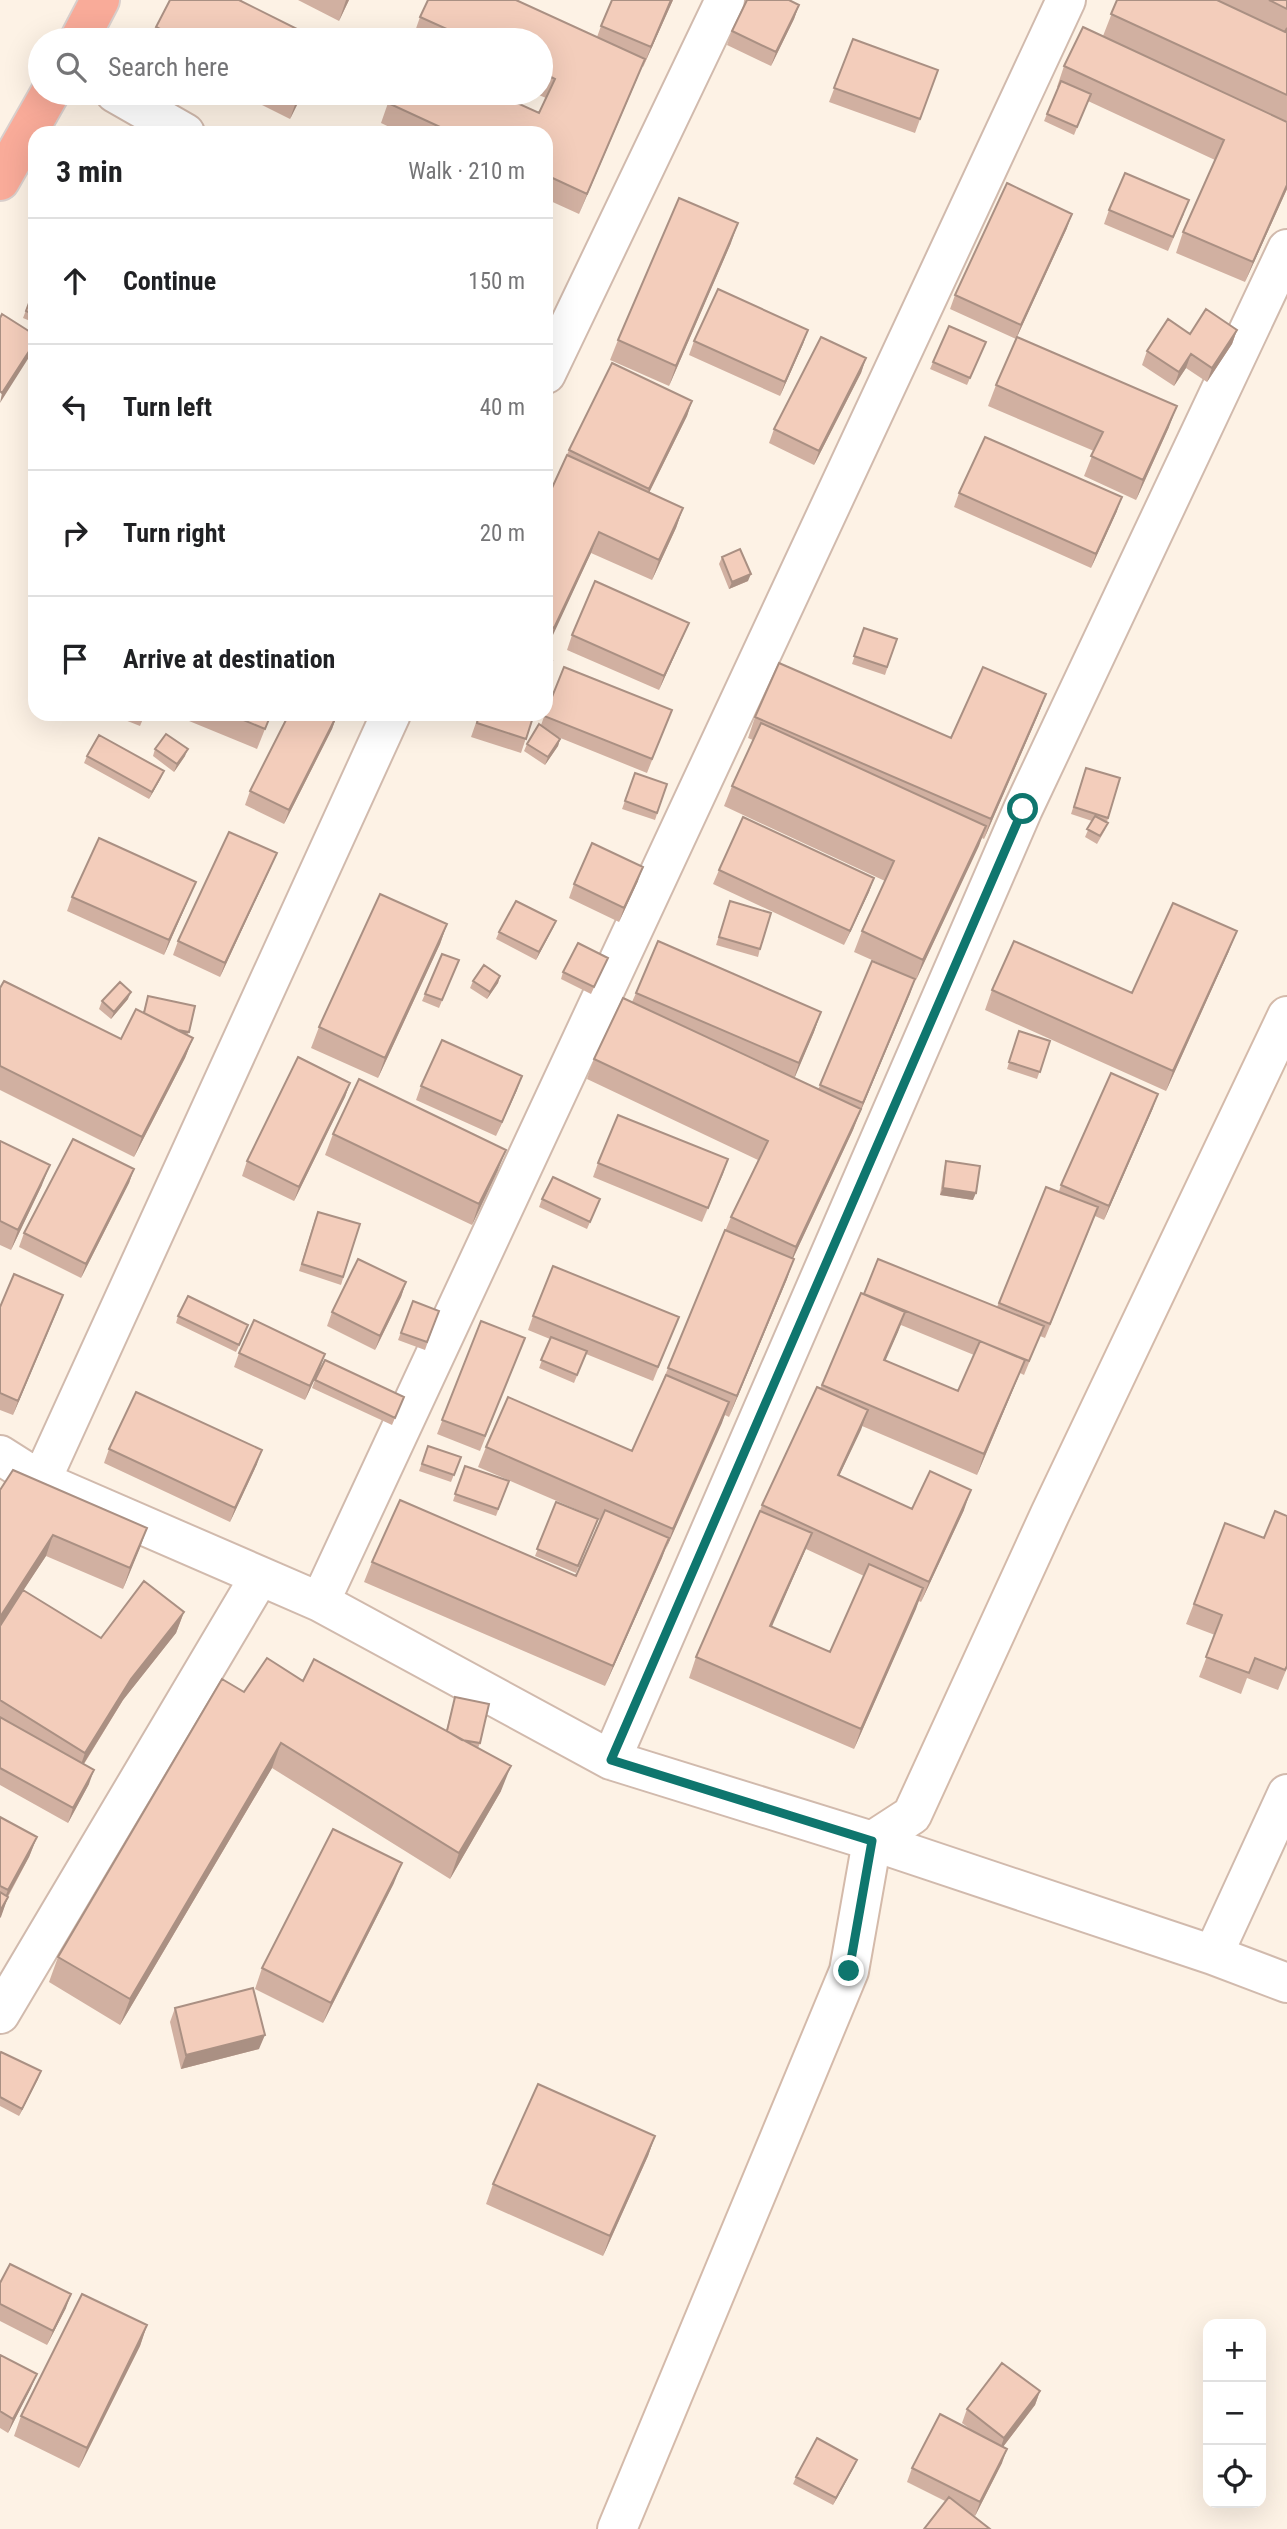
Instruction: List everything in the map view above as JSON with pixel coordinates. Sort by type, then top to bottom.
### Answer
[{"type":"highway","points":[[85,28],[100,0]]},
{"type":"highway","points":[[31,126],[43,105]]},
{"type":"highway","points":[[0,181],[28,132]]},
{"type":"street","points":[[553,341],[558,317],[724,0]]},
{"type":"street","points":[[320,1602],[1066,0]]},
{"type":"street","points":[[135,105],[173,126]]},
{"type":"street","points":[[611,1760],[1023,809],[1287,249]]},
{"type":"street","points":[[41,1481],[388,721]]},
{"type":"street","points":[[617,2529],[849,1971],[872,1841],[912,1815],[1050,1514],[1287,1016]]},
{"type":"street","points":[[0,1455],[41,1481],[320,1602],[611,1760],[872,1841],[1213,1955],[1287,1983]]},
{"type":"street","points":[[0,2014],[260,1576]]},
{"type":"street","points":[[1213,1955],[1287,1794]]},
{"type":"building","points":[[170,0],[239,0],[295,28],[158,28],[156,27]]},
{"type":"building","points":[[428,0],[516,0],[645,59],[587,194],[553,178],[553,126],[438,126],[392,105],[521,105],[539,113],[543,105],[553,105],[553,28],[444,28],[420,17]]},
{"type":"building","points":[[612,0],[671,0],[651,47],[601,26]]},
{"type":"building","points":[[747,0],[789,0],[799,5],[776,52],[732,31]]},
{"type":"building","points":[[1117,0],[1217,0],[1285,32],[1287,28],[1287,95],[1111,14]]},
{"type":"building","points":[[1269,0],[1287,0],[1287,9]]},
{"type":"building","points":[[1083,27],[1287,122],[1287,185],[1253,262],[1183,232],[1224,140],[1064,66]]},
{"type":"building","points":[[853,39],[938,70],[920,119],[834,88]]},
{"type":"building","points":[[1061,81],[1091,94],[1077,127],[1047,114]]},
{"type":"building","points":[[1125,173],[1189,200],[1173,237],[1109,210]]},
{"type":"building","points":[[1007,183],[1072,214],[1021,325],[955,295]]},
{"type":"building","points":[[679,198],[738,223],[676,366],[618,340]]},
{"type":"building","points":[[718,289],[808,330],[785,382],[694,341]]},
{"type":"building","points":[[1206,309],[1237,330],[1212,368],[1191,354],[1179,372],[1147,351],[1168,319],[1190,334]]},
{"type":"building","points":[[2,314],[28,331],[28,353],[2,393],[0,391]]},
{"type":"building","points":[[949,326],[986,342],[970,378],[933,362]]},
{"type":"building","points":[[821,337],[866,358],[819,451],[774,429]]},
{"type":"building","points":[[1017,337],[1177,406],[1143,480],[1091,456],[1103,432],[996,385]]},
{"type":"building","points":[[612,363],[692,401],[649,489],[569,450]]},
{"type":"building","points":[[985,437],[1122,497],[1096,554],[959,493]]},
{"type":"building","points":[[567,455],[683,508],[659,560],[599,532],[554,628],[553,628],[553,486]]},
{"type":"building","points":[[740,549],[751,574],[732,582],[722,557]]},
{"type":"building","points":[[595,581],[689,623],[664,676],[572,635]]},
{"type":"building","points":[[864,628],[897,639],[887,667],[854,656]]},
{"type":"building","points":[[779,663],[951,738],[983,667],[1046,694],[991,819],[755,717]]},
{"type":"building","points":[[564,667],[672,710],[652,759],[553,720],[553,694]]},
{"type":"building","points":[[246,721],[268,721],[265,729]]},
{"type":"building","points":[[285,721],[334,721],[289,810],[250,791]]},
{"type":"building","points":[[477,721],[532,721],[526,739]]},
{"type":"building","points":[[761,723],[986,826],[923,960],[862,931],[894,861],[732,786]]},
{"type":"building","points":[[539,724],[560,739],[548,757],[527,744]]},
{"type":"building","points":[[166,734],[188,749],[177,764],[155,749]]},
{"type":"building","points":[[99,735],[164,771],[152,792],[87,756]]},
{"type":"building","points":[[1086,768],[1120,778],[1108,818],[1074,807]]},
{"type":"building","points":[[635,773],[667,784],[657,813],[625,801]]},
{"type":"building","points":[[1095,816],[1108,823],[1100,836],[1087,829]]},
{"type":"building","points":[[743,817],[874,878],[850,931],[719,870]]},
{"type":"building","points":[[229,832],[277,853],[225,963],[178,941]]},
{"type":"building","points":[[99,838],[196,882],[169,940],[72,897]]},
{"type":"building","points":[[592,843],[643,867],[624,908],[574,884]]},
{"type":"building","points":[[380,894],[447,924],[385,1058],[319,1027]]},
{"type":"building","points":[[516,901],[556,921],[539,952],[499,932]]},
{"type":"building","points":[[730,901],[771,913],[760,949],[719,937]]},
{"type":"building","points":[[1173,903],[1237,931],[1173,1071],[992,990],[1014,941],[1132,993]]},
{"type":"building","points":[[658,941],[821,1012],[799,1063],[636,993]]},
{"type":"building","points":[[578,943],[608,958],[594,987],[563,972]]},
{"type":"building","points":[[442,954],[459,960],[442,1000],[425,994]]},
{"type":"building","points":[[872,961],[915,979],[863,1103],[820,1085]]},
{"type":"building","points":[[484,965],[500,976],[490,992],[473,981]]},
{"type":"building","points":[[4,981],[121,1039],[136,1009],[193,1038],[142,1137],[0,1066],[0,988]]},
{"type":"building","points":[[120,982],[131,992],[114,1012],[102,1001]]},
{"type":"building","points":[[148,996],[195,1006],[189,1032],[178,1030],[144,1013]]},
{"type":"building","points":[[623,998],[861,1109],[796,1247],[731,1217],[768,1141],[594,1059]]},
{"type":"building","points":[[1019,1031],[1050,1041],[1040,1072],[1009,1062]]},
{"type":"building","points":[[442,1040],[522,1076],[502,1122],[421,1086]]},
{"type":"building","points":[[298,1057],[350,1083],[299,1187],[247,1161]]},
{"type":"building","points":[[1111,1073],[1158,1094],[1109,1206],[1061,1185]]},
{"type":"building","points":[[359,1079],[506,1150],[479,1204],[333,1134]]},
{"type":"building","points":[[618,1115],[728,1159],[708,1208],[598,1163]]},
{"type":"building","points":[[73,1139],[134,1169],[86,1264],[24,1233]]},
{"type":"building","points":[[0,1141],[50,1165],[18,1230],[0,1221]]},
{"type":"building","points":[[946,1161],[980,1166],[976,1193],[943,1188]]},
{"type":"building","points":[[553,1177],[600,1199],[590,1222],[542,1199]]},
{"type":"building","points":[[1046,1187],[1098,1207],[1050,1324],[999,1303]]},
{"type":"building","points":[[318,1212],[360,1224],[343,1277],[302,1264]]},
{"type":"building","points":[[725,1230],[794,1259],[737,1396],[668,1368]]},
{"type":"building","points":[[358,1259],[406,1282],[380,1336],[332,1312]]},
{"type":"building","points":[[878,1259],[1044,1326],[1029,1361],[864,1294]]},
{"type":"building","points":[[553,1266],[679,1317],[658,1367],[533,1316]]},
{"type":"building","points":[[14,1274],[63,1295],[18,1401],[0,1393],[0,1307]]},
{"type":"building","points":[[861,1293],[905,1312],[884,1360],[958,1391],[980,1341],[1025,1360],[984,1454],[822,1385]]},
{"type":"building","points":[[188,1296],[248,1325],[239,1345],[178,1316]]},
{"type":"building","points":[[413,1301],[439,1311],[427,1342],[401,1333]]},
{"type":"building","points":[[254,1320],[325,1354],[310,1386],[239,1353]]},
{"type":"building","points":[[481,1321],[525,1338],[485,1436],[442,1420]]},
{"type":"building","points":[[551,1337],[587,1351],[577,1375],[541,1360]]},
{"type":"building","points":[[325,1360],[404,1397],[395,1418],[315,1380]]},
{"type":"building","points":[[666,1375],[729,1402],[673,1529],[486,1447],[508,1397],[632,1451]]},
{"type":"building","points":[[817,1387],[868,1410],[838,1475],[912,1509],[930,1471],[971,1490],[929,1582],[762,1505]]},
{"type":"building","points":[[136,1392],[262,1450],[235,1508],[109,1449]]},
{"type":"building","points":[[428,1446],[461,1457],[454,1475],[422,1464]]},
{"type":"building","points":[[465,1466],[509,1481],[498,1509],[455,1494]]},
{"type":"building","points":[[13,1470],[147,1528],[130,1568],[53,1535],[0,1617],[0,1490]]},
{"type":"building","points":[[400,1500],[576,1576],[605,1510],[669,1538],[613,1666],[372,1562]]},
{"type":"building","points":[[556,1502],[598,1519],[578,1566],[537,1549]]},
{"type":"building","points":[[760,1511],[812,1533],[770,1626],[830,1652],[869,1564],[923,1588],[861,1729],[696,1657]]},
{"type":"building","points":[[1275,1511],[1287,1516],[1287,1666],[1285,1670],[1255,1658],[1249,1673],[1206,1657],[1222,1615],[1194,1604],[1225,1523],[1264,1538]]},
{"type":"building","points":[[144,1581],[184,1612],[131,1679],[85,1753],[0,1700],[0,1626],[23,1590],[101,1638]]},
{"type":"building","points":[[267,1658],[303,1681],[314,1659],[511,1766],[459,1853],[281,1743],[130,1999],[58,1957],[222,1679],[244,1692]]},
{"type":"building","points":[[455,1697],[489,1704],[480,1743],[462,1740],[447,1731]]},
{"type":"building","points":[[0,1717],[94,1770],[73,1808],[0,1768]]},
{"type":"building","points":[[0,1817],[37,1837],[8,1890],[0,1886]]},
{"type":"building","points":[[333,1829],[402,1863],[331,2003],[262,1968]]},
{"type":"building","points":[[0,1892],[8,1897],[0,1911]]},
{"type":"building","points":[[253,1988],[265,2035],[186,2055],[175,2008]]},
{"type":"building","points":[[1,2052],[41,2071],[22,2109],[0,2097]]},
{"type":"building","points":[[538,2084],[655,2136],[610,2236],[493,2184]]},
{"type":"building","points":[[10,2264],[71,2294],[53,2331],[0,2304],[0,2283]]},
{"type":"building","points":[[82,2294],[147,2325],[87,2448],[21,2416]]},
{"type":"building","points":[[0,2355],[37,2374],[13,2419],[0,2411]]},
{"type":"building","points":[[1002,2363],[1040,2391],[1004,2438],[967,2409]]},
{"type":"building","points":[[940,2414],[1007,2449],[980,2502],[912,2468]]},
{"type":"building","points":[[817,2438],[857,2460],[836,2498],[796,2477]]},
{"type":"building","points":[[949,2497],[990,2529],[924,2529]]},
{"type":"route","points":[[849,1971],[872,1841],[611,1760],[1023,809]]}]
